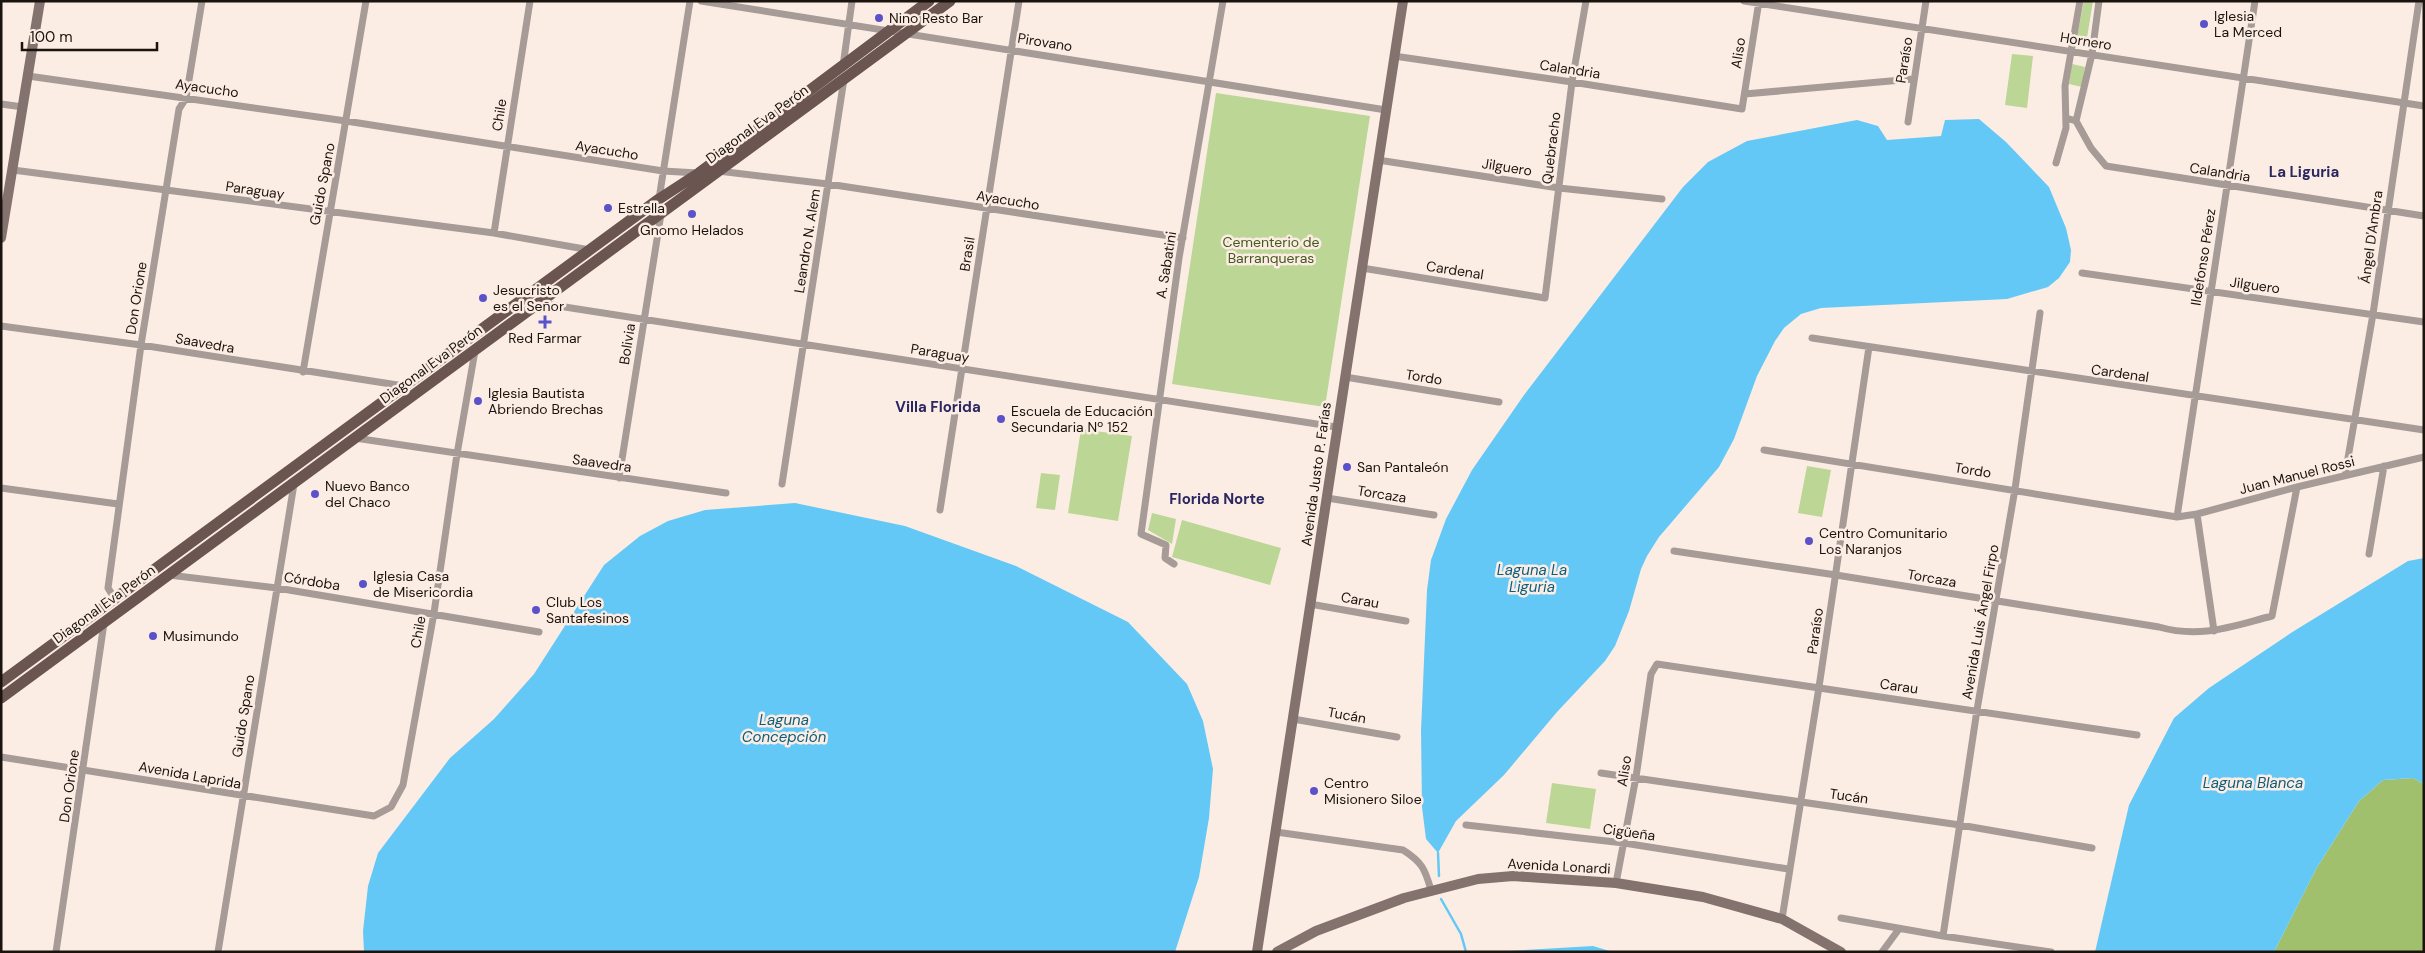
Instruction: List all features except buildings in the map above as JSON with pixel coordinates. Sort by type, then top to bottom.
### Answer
[{"type":"main road","name":"Diagonal Eva Perón","points":[[1,682],[659,199],[699,173],[929,1]]},
{"type":"main road","name":"Diagonal Eva Perón","points":[[1,698],[950,1]]},
{"type":"street","points":[[1,238],[40,1]]},
{"type":"street","name":"Don Orione","points":[[115,599],[108,588],[141,345],[179,109],[186,98],[202,1]]},
{"type":"street","name":"Guido Spano","points":[[303,372],[325,233],[366,1]]},
{"type":"street","name":"Chile","points":[[494,233],[530,1]]},
{"type":"street","points":[[659,199],[690,1]]},
{"type":"street","name":"Pirovano","points":[[700,1],[849,23],[905,34],[1386,110]]},
{"type":"street","name":"Leandro N. Alem","points":[[782,484],[844,79],[843,64],[852,1]]},
{"type":"street","name":"Brasil","points":[[940,510],[1019,1]]},
{"type":"street","name":"A. Sabatini","points":[[1174,564],[1165,558],[1166,546],[1141,534],[1183,238],[1223,1]]},
{"type":"street","name":"Avenida Justo P. Farías","points":[[1257,952],[1336,427],[1403,1]]},
{"type":"street","name":"Quebracho","points":[[1545,298],[1572,82],[1586,1]]},
{"type":"street","name":"Hornero","points":[[1744,1],[2424,106]]},
{"type":"street","name":"Paraíso","points":[[1908,122],[1926,1]]},
{"type":"street","points":[[2056,163],[2066,118],[2065,86],[2080,1]]},
{"type":"street","points":[[2066,118],[2076,121],[2092,54],[2099,1]]},
{"type":"street","name":"Ildefonso Pérez","points":[[2177,517],[2255,1]]},
{"type":"street","name":"Ángel D'Ambra","points":[[2345,475],[2373,314],[2419,1]]},
{"type":"street","name":"Aliso","points":[[1742,109],[1759,2]]},
{"type":"street","name":"Calandria","points":[[1394,56],[1742,109]]},
{"type":"street","name":"Ayacucho","points":[[28,76],[346,121],[663,171],[699,173],[719,170],[828,184],[1183,238]]},
{"type":"street","points":[[1745,94],[1913,80]]},
{"type":"street","points":[[1,104],[23,107]]},
{"type":"street","name":"Calandria","points":[[2076,121],[2091,148],[2106,166],[2424,216]]},
{"type":"street","name":"Jilguero","points":[[1378,160],[1559,188],[1662,200]]},
{"type":"street","name":"Paraguay","points":[[13,170],[494,233],[590,250]]},
{"type":"street","name":"Bolivia","points":[[618,478],[661,214]]},
{"type":"street","name":"Cardenal","points":[[1362,268],[1545,298]]},
{"type":"street","name":"Jilguero","points":[[2082,273],[2424,322]]},
{"type":"street","name":"Paraguay","points":[[539,303],[1336,427]]},
{"type":"street","name":"Avenida Luis Ángel Firpo","points":[[1944,936],[1977,710],[2015,489],[2040,313]]},
{"type":"street","name":"Saavedra","points":[[1,326],[141,345],[303,372],[404,386]]},
{"type":"street","name":"Cardenal","points":[[1812,338],[2354,421],[2424,430]]},
{"type":"street","name":"Paraíso","points":[[1782,919],[1788,869],[1819,687],[1869,347]]},
{"type":"street","name":"Chile","points":[[374,816],[392,807],[403,785],[434,614],[457,454],[475,350]]},
{"type":"street","name":"Tordo","points":[[1345,377],[1500,402]]},
{"type":"street","name":"Saavedra","points":[[355,438],[726,493]]},
{"type":"street","name":"Tordo","points":[[1764,450],[2015,489],[2029,494],[2177,517]]},
{"type":"street","name":"Juan Manuel Rossi","points":[[2177,517],[2197,514],[2296,487],[2424,457]]},
{"type":"street","points":[[2369,554],[2384,466]]},
{"type":"street","name":"Guido Spano","points":[[218,952],[294,484]]},
{"type":"street","name":"Torcaza","points":[[1674,551],[2159,627],[2180,633],[2214,631],[2272,616],[2296,487]]},
{"type":"street","points":[[1,488],[118,504]]},
{"type":"street","name":"Torcaza","points":[[1326,498],[1434,515]]},
{"type":"street","points":[[2197,514],[2214,631]]},
{"type":"street","name":"Córdoba","points":[[170,574],[277,588],[539,632]]},
{"type":"street","name":"Carau","points":[[1310,604],[1406,621]]},
{"type":"street","name":"Don Orione","points":[[56,952],[104,623]]},
{"type":"street","name":"Aliso","points":[[1616,883],[1636,777],[1651,674],[1657,664]]},
{"type":"street","name":"Carau","points":[[1657,664],[2137,735]]},
{"type":"street","name":"Tucán","points":[[1293,719],[1397,737]]},
{"type":"street","name":"Avenida Laprida","points":[[1,757],[374,816]]},
{"type":"street","name":"Tucán","points":[[1602,773],[1960,825],[2092,848]]},
{"type":"street","name":"Cigüeña","points":[[1466,825],[1624,843],[1788,869]]},
{"type":"street","points":[[1276,832],[1403,850],[1414,857],[1425,868],[1431,890]]},
{"type":"street","name":"Avenida Lonardi","points":[[1277,952],[1324,927],[1431,890],[1478,879],[1513,876],[1616,883],[1703,897],[1782,919],[1841,952]]},
{"type":"street","points":[[1841,918],[1899,929],[2051,952]]},
{"type":"street","points":[[1882,952],[1899,929]]},
{"type":"green space","points":[[2084,1],[2093,1],[2086,44],[2076,42]]},
{"type":"green space","points":[[2012,54],[2033,56],[2027,108],[2005,105]]},
{"type":"green space","points":[[2072,64],[2085,67],[2082,87],[2069,84]]},
{"type":"green space","name":"Cementerio de Barranqueras","points":[[1216,93],[1370,116],[1325,407],[1172,384]]},
{"type":"green space","points":[[1081,429],[1132,436],[1118,521],[1068,513]]},
{"type":"green space","points":[[1807,466],[1831,470],[1822,517],[1798,513]]},
{"type":"green space","points":[[1041,473],[1060,475],[1055,510],[1036,508]]},
{"type":"green space","points":[[1152,513],[1176,519],[1172,544],[1148,530]]},
{"type":"green space","points":[[1182,520],[1281,548],[1270,585],[1172,557]]},
{"type":"green space","points":[[2413,778],[2424,784],[2424,952],[2274,952],[2316,869],[2359,801],[2383,780]]},
{"type":"green space","points":[[1552,783],[1596,789],[1590,829],[1546,823]]},
{"type":"water","name":"Laguna La Liguria","points":[[1979,119],[2006,142],[2049,187],[2066,228],[2071,250],[2070,262],[2059,278],[2048,287],[2007,299],[1821,308],[1801,314],[1784,328],[1757,376],[1734,439],[1719,467],[1659,537],[1647,556],[1615,646],[1605,661],[1557,712],[1504,775],[1456,821],[1438,853],[1426,839],[1422,807],[1421,731],[1427,590],[1431,560],[1446,519],[1472,470],[1524,395],[1683,187],[1708,162],[1747,141],[1857,120],[1878,126],[1887,140],[1941,136],[1945,120]]},
{"type":"water","name":"Laguna Concepción","points":[[795,503],[905,526],[1016,566],[1128,622],[1187,684],[1203,721],[1213,769],[1209,818],[1199,877],[1175,952],[364,952],[363,931],[368,886],[378,853],[450,758],[494,719],[534,674],[604,565],[640,536],[668,521],[705,510]]},
{"type":"water","name":"Laguna Blanca","points":[[2424,558],[2424,784],[2413,778],[2383,780],[2359,801],[2316,869],[2274,952],[2095,952],[2129,805],[2174,718],[2209,688],[2294,631],[2408,561]]},
{"type":"water","points":[[1593,946],[1613,952],[1491,952]]},
{"type":"waterway","points":[[1438,853],[1439,876]]},
{"type":"waterway","points":[[1441,899],[1461,934],[1466,952]]},
{"type":"place","name":"Nino Resto Bar","points":[[879,18]]},
{"type":"place","name":"Iglesia La Merced","points":[[2204,24]]},
{"type":"place","name":"Estrella","points":[[608,208]]},
{"type":"place","name":"Gnomo Helados","points":[[692,214]]},
{"type":"place","name":"Jesucristo es el Señor","points":[[483,298]]},
{"type":"place","name":"Red Farmar","points":[[545,322]]},
{"type":"place","name":"Iglesia Bautista Abriendo Brechas","points":[[478,401]]},
{"type":"place","name":"Escuela de Educación Secundaria Nº 152","points":[[1001,419]]},
{"type":"place","name":"San Pantaleón","points":[[1347,467]]},
{"type":"place","name":"Nuevo Banco del Chaco","points":[[315,494]]},
{"type":"place","name":"Centro Comunitario Los Naranjos","points":[[1809,541]]},
{"type":"place","name":"Iglesia Casa de Misericordia","points":[[363,584]]},
{"type":"place","name":"Club Los Santafesinos","points":[[536,610]]},
{"type":"place","name":"Musimundo","points":[[153,636]]},
{"type":"place","name":"Centro Misionero Siloe","points":[[1314,791]]},
{"type":"district","name":"La Liguria","points":[[2304,172]]},
{"type":"district","name":"Villa Florida","points":[[938,407]]},
{"type":"district","name":"Florida Norte","points":[[1217,499]]}]
